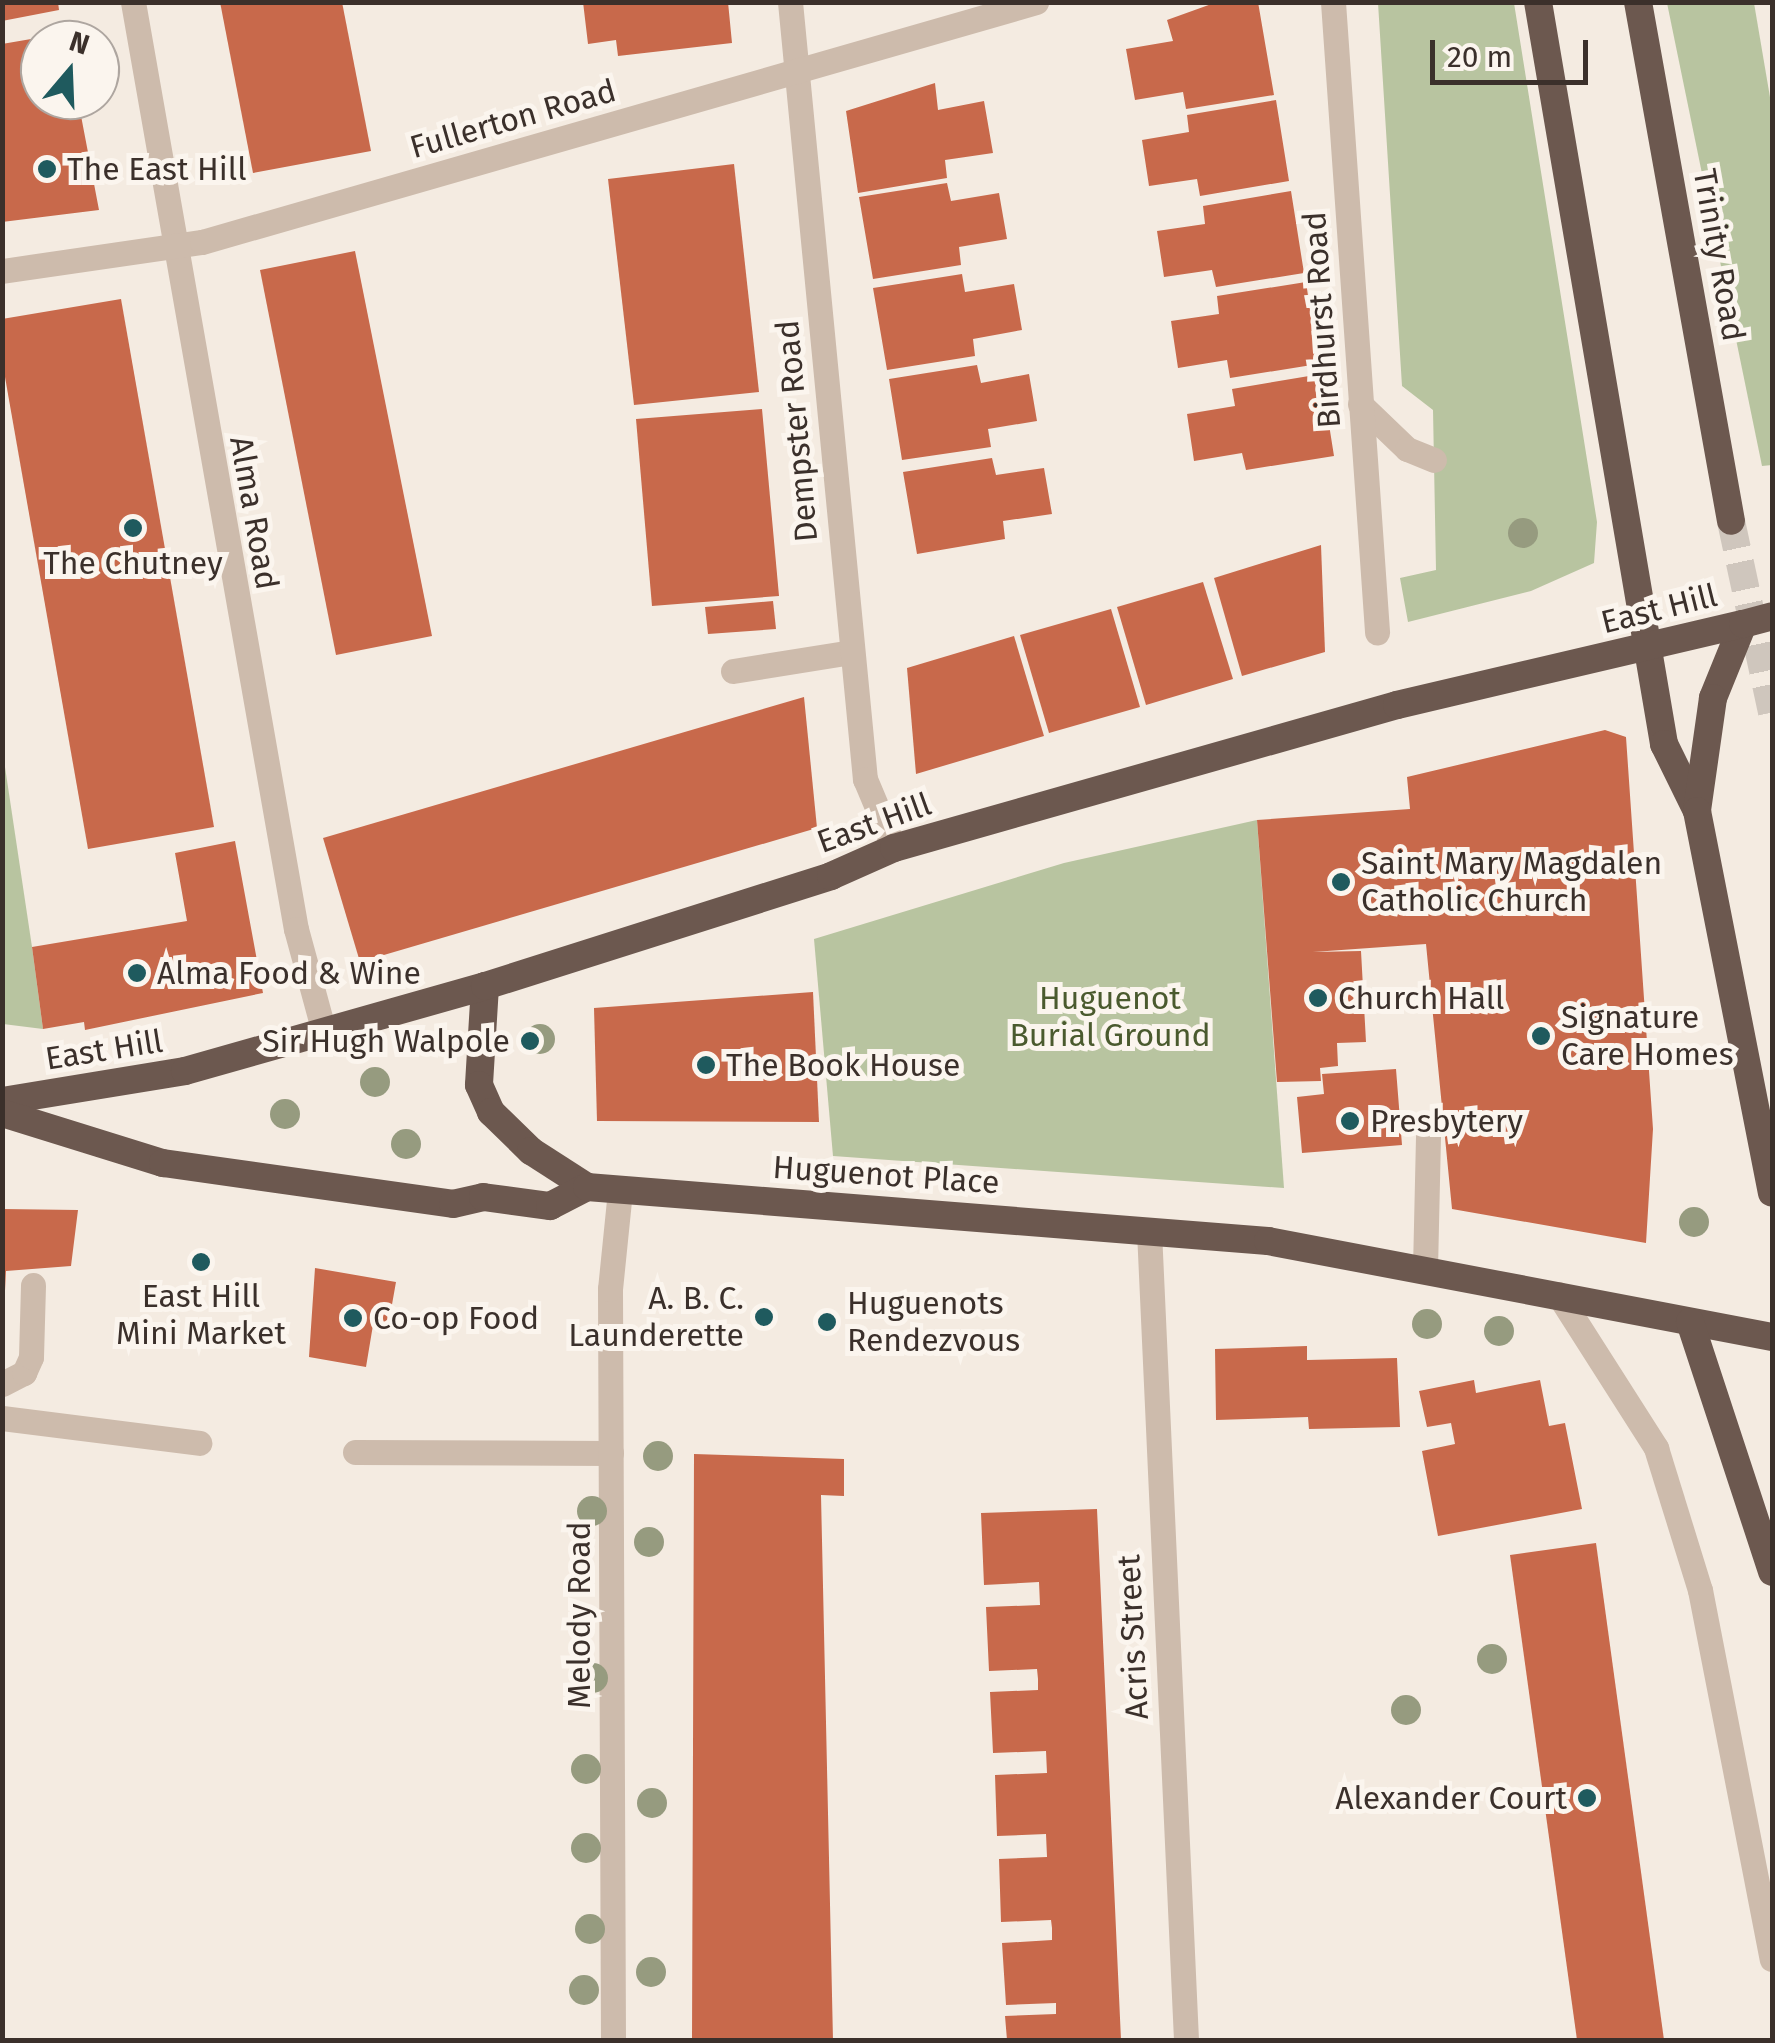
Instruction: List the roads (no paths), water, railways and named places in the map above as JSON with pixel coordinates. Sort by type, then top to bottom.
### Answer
[{"type":"highway","points":[[1538,2],[1652,647],[1664,744],[1698,811]]},
{"type":"highway","name":"Trinity Road","points":[[1638,2],[1732,521]]},
{"type":"highway","name":"East Hill","points":[[2,1100],[142,1083],[485,986],[831,876],[894,848],[1397,705],[1772,616]]},
{"type":"highway","points":[[1743,624],[1724,668],[1702,742],[1698,811],[1772,1194]]},
{"type":"highway","points":[[485,986],[479,1085],[491,1112],[530,1151],[587,1188]]},
{"type":"highway","name":"Huguenot Place","points":[[2,1113],[163,1163],[453,1204],[482,1197],[550,1206],[587,1188],[1268,1241],[1772,1337]]},
{"type":"highway","points":[[1690,1322],[1772,1572]]},
{"type":"street","name":"Alma Road","points":[[134,2],[173,248],[296,929],[324,1032]]},
{"type":"street","name":"Dempster Road","points":[[790,2],[866,789],[894,848]]},
{"type":"street","name":"Fullerton Road","points":[[2,271],[173,248],[1036,2]]},
{"type":"street","name":"Birdhurst Road","points":[[1333,2],[1377,632]]},
{"type":"street","points":[[1360,404],[1407,449],[1434,460]]},
{"type":"street","points":[[732,671],[851,652]]},
{"type":"street","points":[[1424,1269],[1428,1137]]},
{"type":"street","name":"Melody Road","points":[[613,2040],[610,1289],[620,1190]]},
{"type":"street","name":"Acris Street","points":[[1149,1231],[1186,2040]]},
{"type":"street","points":[[2,1384],[24,1372],[31,1357],[33,1285]]},
{"type":"street","points":[[1558,1294],[1656,1448],[1700,1590],[1772,1959]]},
{"type":"street","points":[[2,1418],[199,1443]]},
{"type":"street","points":[[355,1452],[611,1453]]},
{"type":"tunnel","points":[[1731,521],[1772,713]]},
{"type":"place","name":"The East Hill","points":[[47,169]]},
{"type":"place","name":"The Chutney","points":[[133,528]]},
{"type":"place","name":"Saint Mary Magdalen Catholic Church","points":[[1341,882]]},
{"type":"place","name":"Alma Food & Wine","points":[[137,973]]},
{"type":"place","name":"Church Hall","points":[[1318,998]]},
{"type":"place","name":"Signature Care Homes","points":[[1541,1036]]},
{"type":"place","name":"Sir Hugh Walpole","points":[[530,1041]]},
{"type":"place","name":"The Book House","points":[[706,1065]]},
{"type":"place","name":"Presbytery","points":[[1350,1121]]},
{"type":"place","name":"East Hill Mini Market","points":[[201,1262]]},
{"type":"place","name":"A. B. C. Launderette","points":[[764,1317]]},
{"type":"place","name":"Co-op Food","points":[[353,1318]]},
{"type":"place","name":"Huguenots Rendezvous","points":[[827,1322]]},
{"type":"place","name":"Alexander Court","points":[[1587,1798]]},
{"type":"park label","name":"Huguenot Burial Ground","points":[[1110,1018]]}]
